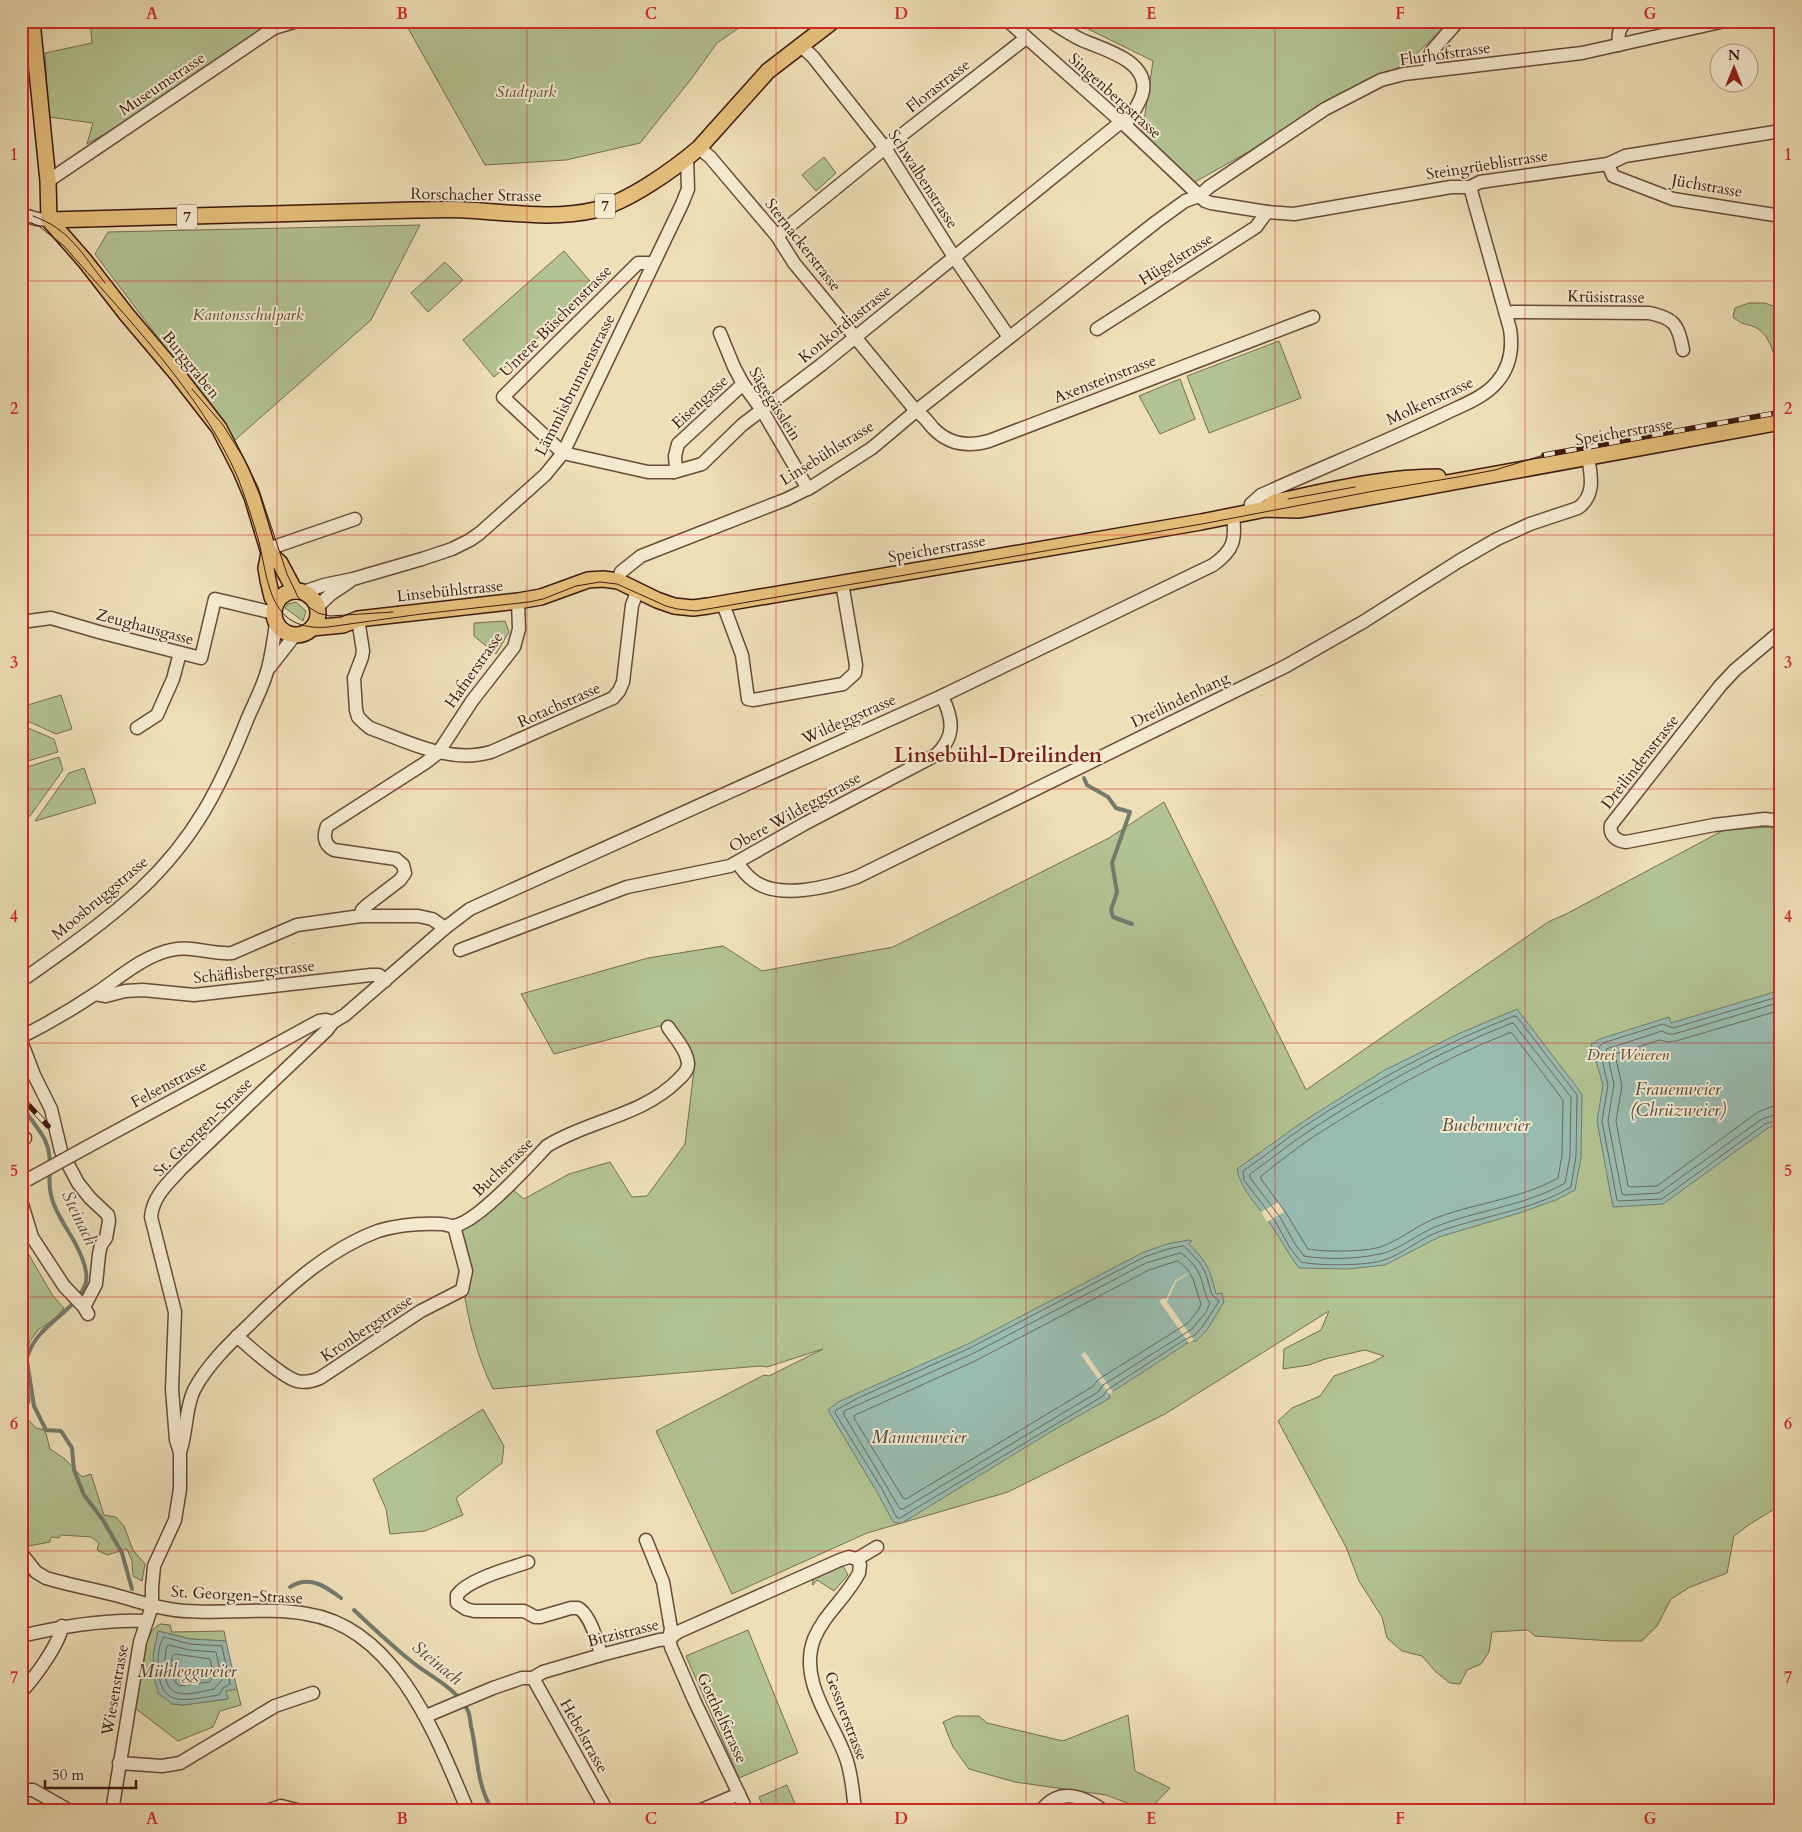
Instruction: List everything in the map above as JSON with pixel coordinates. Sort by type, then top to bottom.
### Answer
[{"type":"main road","points":[[32,21],[48,181],[49,220]]},
{"type":"main road","name":"Rorschacher Strasse","points":[[49,220],[435,210],[553,215],[594,210],[625,199],[687,158],[699,148],[768,71],[832,21]]},
{"type":"main road","name":"Burggraben","points":[[49,220],[75,249],[219,428],[252,497],[268,551],[266,568],[275,613]]},
{"type":"main road","name":"Speicherstrasse","points":[[618,581],[674,606],[692,608],[723,604],[1250,512],[1266,508],[1274,502],[1373,484],[1431,477],[1474,478],[1781,422]]},
{"type":"main road","name":"Burggraben","points":[[268,551],[280,563],[299,592],[313,599],[318,610]]},
{"type":"main road","name":"Linsebühlstrasse","points":[[312,628],[343,625],[358,619],[541,597],[575,583],[588,580],[618,581]]},
{"type":"main road","points":[[299,592],[283,595],[275,613],[284,631],[295,635],[307,632],[315,624],[318,610]]},
{"type":"main road","name":"Linsebühlstrasse","points":[[318,610],[358,619]]},
{"type":"street","name":"Museumstrasse","points":[[48,181],[274,28],[297,21]]},
{"type":"street","name":"Singenbergstrasse","points":[[1008,21],[1123,124],[1199,196]]},
{"type":"street","points":[[1049,21],[1082,40],[1112,52],[1133,66],[1143,84],[1142,91],[1123,124]]},
{"type":"street","points":[[1429,71],[1431,52],[1458,21]]},
{"type":"street","points":[[1619,45],[1618,33],[1622,25],[1627,21]]},
{"type":"street","name":"Flurhofstrasse","points":[[1199,196],[1209,187],[1325,109],[1381,80],[1404,74],[1582,53],[1725,21]]},
{"type":"street","name":"Florastrasse","points":[[777,236],[885,148],[1026,38]]},
{"type":"street","name":"Schwalbenstrasse","points":[[800,45],[813,57],[885,148],[954,257],[1010,337]]},
{"type":"street","name":"Konkordiastrasse","points":[[563,453],[648,472],[674,472],[702,464],[742,425],[856,337],[1123,124]]},
{"type":"street","name":"Steingrüeblistrasse","points":[[1199,196],[1211,203],[1267,212],[1294,214],[1451,186],[1470,187],[1480,182],[1608,164],[1625,156],[1781,131]]},
{"type":"street","name":"Sternackerstrasse","points":[[699,148],[710,157],[777,236],[794,263],[916,411]]},
{"type":"street","name":"Lämmlisbrunnenstrasse","points":[[299,592],[353,579],[452,549],[480,534],[553,467],[563,453],[682,204],[688,189],[687,158]]},
{"type":"street","name":"Jüchstrasse","points":[[1608,164],[1613,176],[1673,199],[1781,216]]},
{"type":"street","name":"Molkenstrasse","points":[[1250,512],[1250,504],[1261,495],[1421,425],[1484,394],[1496,383],[1509,363],[1512,339],[1470,187]]},
{"type":"street","name":"Linsebühlstrasse","points":[[618,581],[621,572],[633,561],[648,553],[787,499],[808,489],[872,448],[916,411],[1156,222],[1185,201],[1199,196]]},
{"type":"street","name":"Hügelstrasse","points":[[1097,329],[1256,227],[1267,212]]},
{"type":"street","points":[[21,214],[37,219],[49,220]]},
{"type":"street","name":"Untere Büschenstrasse","points":[[563,453],[503,397],[638,263],[653,263]]},
{"type":"street","name":"Krüsistrasse","points":[[1506,314],[1513,312],[1649,313],[1665,316],[1674,323],[1680,337],[1682,350]]},
{"type":"street","name":"Axensteinstrasse","points":[[916,411],[939,434],[947,439],[961,444],[977,444],[1313,317]]},
{"type":"street","name":"Sägegässlein","points":[[720,333],[743,384],[762,410],[808,489]]},
{"type":"street","name":"Eisengasse","points":[[674,472],[678,444],[743,384]]},
{"type":"street","name":"Dreilindenhang","points":[[738,863],[754,882],[775,889],[793,890],[827,887],[874,869],[1286,666],[1363,622],[1497,538],[1530,524],[1578,508],[1584,503],[1591,490],[1588,457]]},
{"type":"street","name":"Wildeggstrasse","points":[[445,928],[463,914],[487,900],[942,696],[1213,565],[1229,552],[1232,546],[1234,535],[1233,515]]},
{"type":"street","points":[[268,551],[356,519]]},
{"type":"street","name":"Lämmlisbrunnenstrasse","points":[[318,610],[331,594],[353,579]]},
{"type":"street","points":[[723,604],[742,655],[748,699],[843,684],[855,673],[856,665],[842,583]]},
{"type":"street","name":"Rotachstrasse","points":[[358,619],[363,651],[354,678],[358,717],[370,728],[438,753],[452,756],[472,756],[491,752],[613,698],[619,692],[623,682],[632,605],[638,590]]},
{"type":"street","name":"Zeughausgasse","points":[[21,622],[51,618],[201,658],[215,599],[275,613]]},
{"type":"street","name":"Hafnerstrasse","points":[[438,753],[472,701],[514,647],[519,629],[518,601]]},
{"type":"street","name":"Moosbruggstrasse","points":[[21,982],[95,927],[140,889],[173,856],[187,838],[221,782],[268,669],[275,613]]},
{"type":"street","name":"Dreilindenstrasse","points":[[1781,631],[1735,670],[1720,686],[1611,825],[1610,829],[1614,838],[1621,842],[1626,842],[1714,825],[1765,819],[1781,821]]},
{"type":"street","name":"Moosbruggstrasse","points":[[268,669],[295,635]]},
{"type":"street","points":[[137,728],[157,715],[173,680],[180,653]]},
{"type":"street","name":"Obere Wildeggstrasse","points":[[460,950],[627,887],[722,868],[738,863],[936,754],[948,740],[951,730],[948,710],[942,696]]},
{"type":"street","points":[[361,916],[362,910],[366,906],[400,880],[405,873],[403,865],[396,859],[328,848],[325,843],[327,826],[438,753]]},
{"type":"street","points":[[21,1036],[60,1016],[136,966],[163,952],[184,948],[232,953],[297,925],[361,916],[418,916],[432,919],[445,928]]},
{"type":"street","name":"St. Georgen-Strasse","points":[[445,928],[345,1015],[333,1022],[327,1030],[182,1168],[155,1201],[152,1209],[152,1224],[175,1312],[172,1389],[176,1440],[180,1452],[180,1489],[175,1520],[154,1566],[152,1606],[185,1612],[294,1612],[329,1619],[353,1632],[375,1649],[406,1685],[426,1716],[468,1811]]},
{"type":"street","name":"Schäflisbergstrasse","points":[[95,994],[106,996],[125,991],[143,990],[194,995],[371,974],[379,975],[385,981]]},
{"type":"street","name":"Felsenstrasse","points":[[24,1181],[319,1021],[333,1022]]},
{"type":"street","name":"Buchstrasse","points":[[454,1226],[489,1206],[548,1146],[656,1098],[671,1087],[684,1074],[688,1064],[684,1052],[668,1027]]},
{"type":"street","points":[[21,1042],[34,1075],[51,1109],[61,1151],[78,1183],[90,1198],[108,1215],[109,1221],[106,1238],[99,1254],[96,1284],[81,1305],[32,1237],[21,1201]]},
{"type":"street","points":[[180,1452],[193,1392],[216,1359],[283,1292],[338,1250],[352,1242],[380,1231],[394,1227],[442,1224],[454,1226]]},
{"type":"street","name":"Kronbergstrasse","points":[[237,1336],[252,1350],[292,1379],[306,1382],[320,1378],[414,1316],[442,1299],[462,1290],[466,1271],[454,1226]]},
{"type":"street","points":[[646,1540],[663,1582],[671,1629],[669,1639]]},
{"type":"street","name":"Bitzistrasse","points":[[426,1716],[522,1678],[533,1678],[543,1672],[601,1655],[669,1639],[678,1632],[840,1560],[849,1557],[857,1559],[878,1547]]},
{"type":"street","points":[[21,1553],[36,1572],[46,1578],[152,1606]]},
{"type":"street","name":"Gessnerstrasse","points":[[854,1811],[850,1772],[846,1757],[815,1689],[810,1666],[812,1646],[819,1629],[859,1573],[860,1565],[857,1559]]},
{"type":"street","points":[[528,1562],[476,1581],[457,1595],[457,1603],[466,1609],[474,1611],[524,1611],[535,1616],[578,1608],[584,1612],[598,1640],[601,1655]]},
{"type":"street","name":"Wiesenstrasse","points":[[112,1811],[140,1642],[152,1606]]},
{"type":"street","points":[[21,1636],[62,1626],[85,1623],[147,1621]]},
{"type":"street","points":[[21,1692],[32,1681],[61,1635],[62,1626]]},
{"type":"street","name":"Gotthelfstrasse","points":[[669,1639],[694,1700],[747,1811]]},
{"type":"street","name":"Hebelstrasse","points":[[533,1678],[607,1811]]},
{"type":"street","points":[[119,1763],[162,1766],[180,1763],[275,1706],[312,1693]]},
{"type":"street","points":[[21,1790],[33,1790],[70,1811]]},
{"type":"street","points":[[699,1811],[739,1794]]},
{"type":"street","points":[[1041,1811],[1052,1800],[1069,1796],[1084,1799],[1104,1811]]},
{"type":"street","points":[[266,1811],[281,1806],[301,1811]]},
{"type":"green space","points":[[90,21],[275,21],[124,123],[87,144],[93,123],[49,117],[45,53],[92,43]]},
{"type":"green space","name":"Stadtpark","points":[[404,21],[749,21],[717,43],[692,78],[640,143],[566,160],[485,165]]},
{"type":"green space","points":[[1072,21],[1450,21],[1409,61],[1195,182],[1142,134],[1153,61]]},
{"type":"green space","points":[[824,157],[836,173],[816,191],[802,175]]},
{"type":"green space","name":"Kantonsschulpark","points":[[420,225],[371,320],[235,440],[95,254],[108,232]]},
{"type":"green space","points":[[564,251],[595,287],[494,377],[463,340]]},
{"type":"green space","points":[[445,262],[463,280],[428,312],[411,293]]},
{"type":"green space","points":[[1749,303],[1765,303],[1781,309],[1781,381],[1773,351],[1766,337],[1755,327],[1742,323],[1733,317],[1735,308]]},
{"type":"green space","points":[[1279,341],[1301,398],[1209,433],[1187,376]]},
{"type":"green space","points":[[1180,379],[1195,419],[1160,434],[1139,396]]},
{"type":"green space","points":[[296,602],[306,611],[303,621],[285,608],[288,604]]},
{"type":"green space","points":[[505,621],[509,632],[496,654],[474,636],[474,623]]},
{"type":"green space","points":[[61,695],[72,729],[56,734],[21,718],[21,707]]},
{"type":"green space","points":[[21,725],[54,739],[58,752],[21,763]]},
{"type":"green space","points":[[59,757],[63,770],[30,816],[21,819],[21,769]]},
{"type":"green space","points":[[84,768],[96,803],[35,821],[69,773]]},
{"type":"green space","name":"Drei Weieren","points":[[1164,802],[1306,1090],[1548,922],[1724,830],[1771,827],[1781,833],[1781,1505],[1734,1536],[1727,1573],[1690,1587],[1671,1599],[1657,1626],[1642,1641],[1535,1636],[1528,1630],[1492,1632],[1489,1652],[1481,1664],[1467,1670],[1460,1684],[1450,1683],[1436,1672],[1422,1656],[1402,1651],[1387,1638],[1382,1617],[1359,1581],[1346,1547],[1278,1421],[1292,1408],[1320,1396],[1334,1376],[1384,1356],[1365,1350],[1325,1359],[1309,1365],[1283,1369],[1284,1349],[1321,1330],[1329,1311],[1165,1414],[1008,1492],[867,1533],[732,1594],[656,1431],[764,1375],[769,1376],[823,1349],[767,1367],[760,1366],[493,1389],[472,1333],[464,1293],[456,1233],[508,1186],[524,1199],[569,1174],[610,1162],[632,1197],[647,1196],[685,1144],[695,1062],[671,1023],[554,1054],[521,994],[648,958],[723,946],[762,971],[893,947],[1109,838]]},
{"type":"green space","points":[[21,1229],[25,1248],[53,1296],[64,1308],[56,1318],[38,1330],[30,1341],[24,1361],[30,1402],[23,1414],[36,1428],[45,1430],[50,1449],[65,1459],[82,1477],[91,1474],[104,1515],[116,1517],[124,1526],[133,1550],[145,1564],[142,1581],[133,1576],[132,1561],[127,1549],[107,1555],[97,1550],[99,1543],[91,1537],[61,1535],[59,1538],[52,1537],[50,1542],[29,1546],[21,1533],[21,1272],[24,1265],[21,1260]]},
{"type":"green space","points":[[483,1409],[504,1446],[502,1463],[456,1498],[463,1515],[425,1531],[390,1534],[386,1509],[373,1479]]},
{"type":"green space","points":[[843,1566],[848,1575],[834,1591],[817,1580],[812,1584],[814,1578]]},
{"type":"green space","points":[[161,1624],[170,1625],[172,1632],[224,1631],[226,1641],[190,1639],[158,1631],[172,1704],[183,1705],[227,1699],[226,1691],[237,1689],[241,1705],[220,1711],[213,1727],[178,1741],[135,1708],[139,1674],[145,1648],[154,1628]]},
{"type":"green space","points":[[748,1630],[798,1753],[739,1778],[686,1656]]},
{"type":"green space","points":[[1128,1715],[1135,1771],[1170,1788],[1148,1811],[1106,1795],[1015,1782],[969,1769],[953,1747],[943,1722],[956,1716],[979,1716],[987,1723],[1063,1741]]},
{"type":"green space","points":[[787,1785],[798,1811],[765,1811],[759,1797]]},
{"type":"water","name":"Frauenweier (Chrüzweier)","points":[[1781,990],[1781,1123],[1768,1128],[1663,1204],[1613,1207],[1597,1121],[1603,1085],[1591,1044],[1597,1042],[1597,1040],[1669,1017],[1671,1023]]},
{"type":"water","name":"Buebenweier","points":[[1517,1009],[1582,1094],[1581,1157],[1575,1190],[1556,1200],[1519,1213],[1439,1237],[1385,1265],[1348,1269],[1299,1268],[1275,1230],[1246,1191],[1237,1169],[1301,1123],[1383,1071],[1458,1034]]},
{"type":"water","name":"Mannenweier","points":[[1192,1241],[1189,1244],[1207,1266],[1216,1294],[1222,1293],[1224,1302],[1207,1330],[1195,1342],[1194,1340],[1186,1344],[1109,1394],[1110,1398],[1052,1431],[902,1523],[895,1523],[892,1520],[829,1409],[838,1402],[968,1344],[1142,1253],[1167,1244]]},
{"type":"water","name":"Mühleggweier","points":[[158,1631],[190,1639],[226,1641],[237,1689],[226,1691],[228,1699],[183,1705],[172,1704],[158,1693],[154,1677],[153,1655]]},
{"type":"pier","points":[[1279,1202],[1284,1212],[1267,1222],[1261,1212]]},
{"type":"pier","points":[[1205,1263],[1176,1282],[1167,1302],[1194,1340],[1189,1343],[1159,1301],[1164,1298],[1166,1299],[1175,1281]]},
{"type":"pier","points":[[1085,1352],[1113,1392],[1110,1394],[1081,1355]]},
{"type":"waterway","points":[[1084,778],[1087,785],[1108,797],[1116,808],[1130,812],[1112,863],[1117,892],[1111,910],[1113,917],[1132,924]]},
{"type":"waterway","name":"Steinach","points":[[21,1109],[26,1112],[45,1140],[50,1158],[50,1183],[53,1203],[79,1251],[86,1275],[85,1285],[80,1295],[39,1335],[28,1355]]},
{"type":"waterway","name":"Steinach","points":[[27,1361],[34,1406],[46,1430],[61,1431],[72,1448],[74,1470],[84,1495],[103,1520],[122,1553],[132,1589]]},
{"type":"waterway","name":"Steinach","points":[[290,1587],[304,1582],[311,1582],[323,1586],[341,1598]]},
{"type":"waterway","name":"Steinach","points":[[354,1610],[396,1649],[450,1689],[463,1703],[469,1714],[483,1791],[493,1811]]},
{"type":"tram line","points":[[33,216],[46,221],[66,235],[82,252],[105,283]]},
{"type":"tram line","points":[[21,219],[39,226],[64,246],[160,356],[183,386],[223,447],[238,478],[259,542],[270,589],[276,602],[283,614],[294,622],[309,627],[328,627],[529,602],[543,599],[576,586],[600,582],[617,584],[666,606],[696,611],[1202,524],[1458,477],[1495,470],[1544,455]]},
{"type":"tram line","points":[[192,389],[223,425],[243,457],[258,487],[287,574],[298,597],[318,613],[330,616],[393,612]]},
{"type":"tram line","points":[[1288,499],[1355,487]]},
{"type":"railway","points":[[1544,455],[1781,412]]},
{"type":"railway","points":[[21,1097],[48,1126]]},
{"type":"district","name":"Linsebühl-Dreilinden","points":[[998,755]]}]
